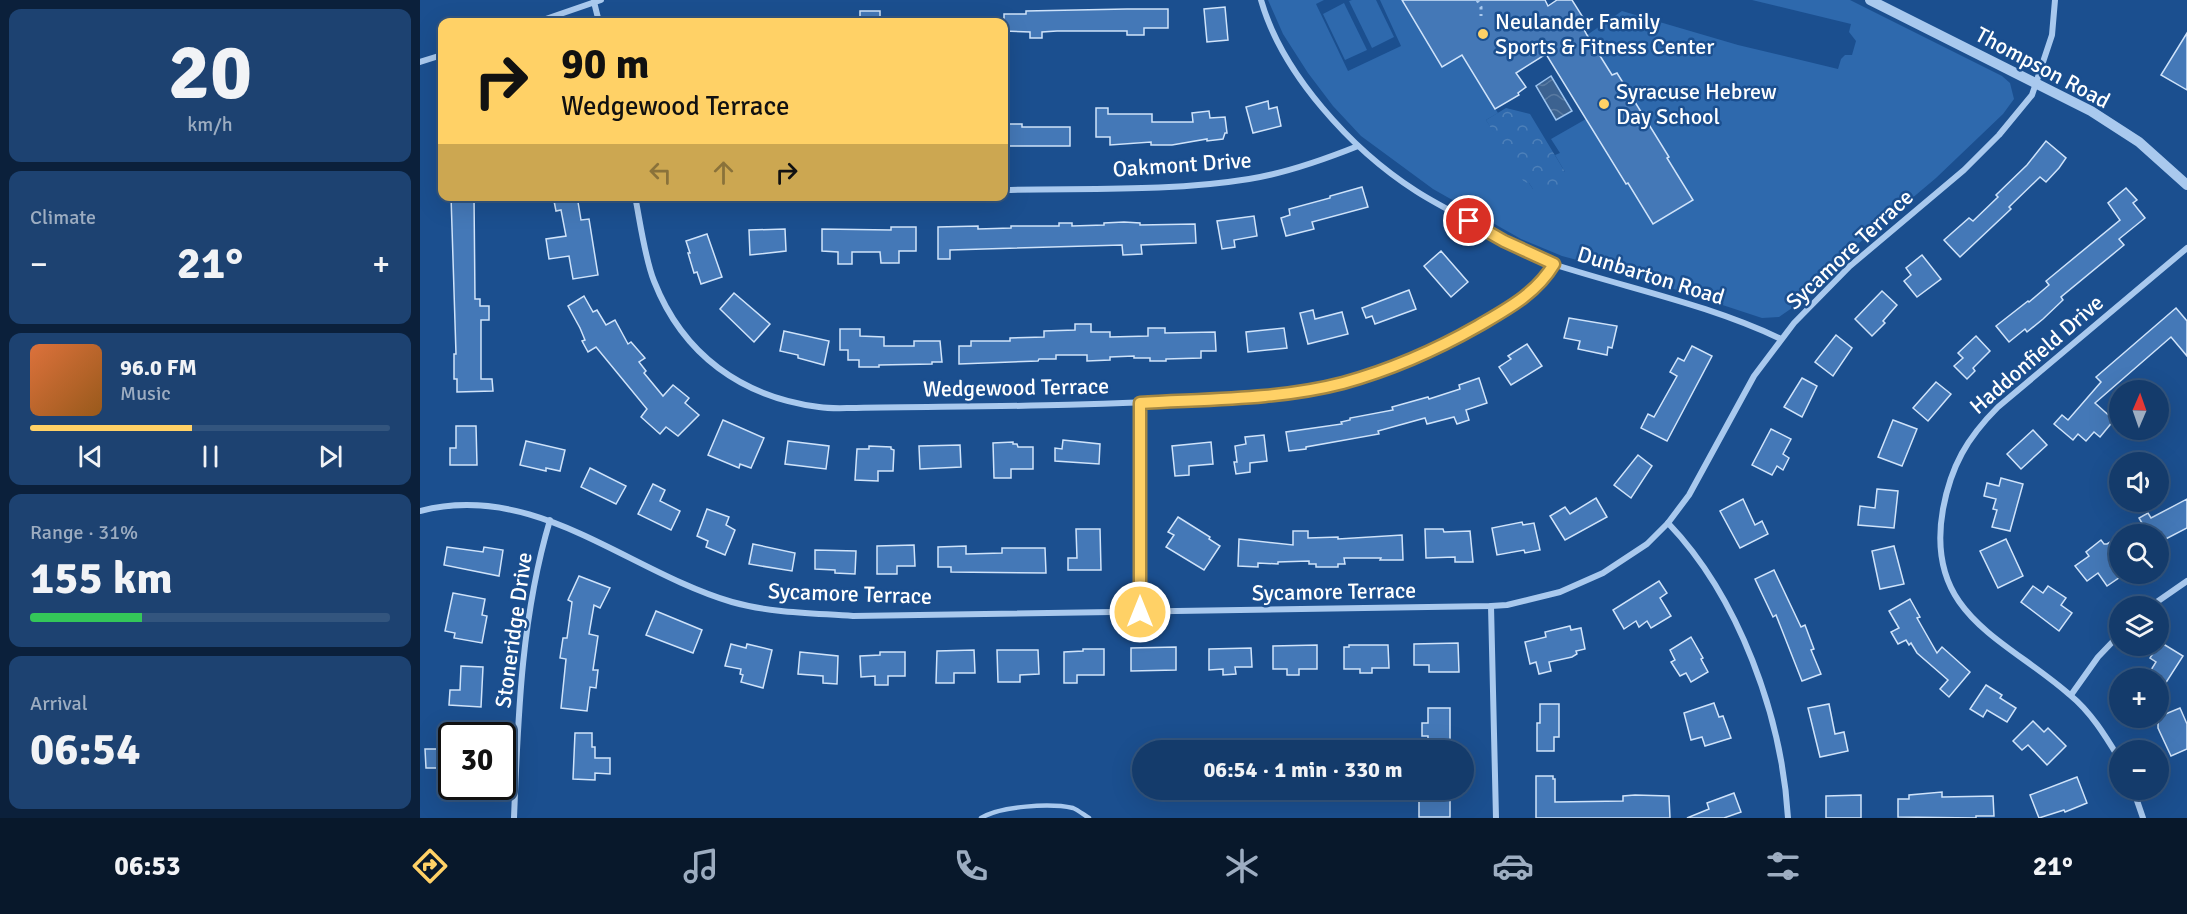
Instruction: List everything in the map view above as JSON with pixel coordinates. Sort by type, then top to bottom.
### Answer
[{"type":"street","name":"Dunbarton Road","points":[[1261,0],[1267,21],[1302,82],[1358,146],[1415,190],[1504,241],[1554,264],[1755,326],[1781,339]]},
{"type":"street","name":"Thompson Road","points":[[1870,0],[2091,111],[2139,142],[2187,185]]},
{"type":"street","name":"Sycamore Terrace","points":[[420,511],[434,507],[479,505],[516,509],[568,527],[668,578],[731,602],[772,611],[853,616],[1491,606],[1508,605],[1560,592],[1603,573],[1647,544],[1668,523],[1689,495],[1754,376],[1781,339],[1850,266],[1964,170],[2000,135],[2032,95],[2037,84],[2052,35],[2055,0]]},
{"type":"street","points":[[549,18],[598,1],[599,18]]},
{"type":"street","points":[[420,62],[438,56]]},
{"type":"street","name":"Oakmont Drive","points":[[1008,190],[1186,186],[1251,179],[1321,161],[1358,146]]},
{"type":"street","name":"Wedgewood Terrace","points":[[636,201],[653,280],[671,316],[695,348],[737,382],[774,397],[820,407],[1140,403],[1285,394],[1343,383],[1402,362],[1451,341],[1515,305],[1544,281],[1554,264]]},
{"type":"street","name":"Haddonfield Drive","points":[[2109,742],[2072,695],[1993,638],[1969,615],[1944,572],[1939,550],[1940,526],[1948,484],[1960,454],[1982,424],[1998,407],[2187,249]]},
{"type":"street","points":[[1140,403],[1140,612]]},
{"type":"street","name":"Stoneridge Drive","points":[[514,818],[518,708],[529,611],[550,520]]},
{"type":"street","points":[[1668,523],[1711,580],[1746,643],[1763,687],[1778,742],[1788,818]]},
{"type":"street","points":[[2165,596],[2187,581]]},
{"type":"street","points":[[1491,606],[1496,818]]},
{"type":"street","points":[[2072,695],[2098,657],[2109,646]]},
{"type":"street","points":[[2137,800],[2143,818]]},
{"type":"lane","points":[[981,818],[987,814],[1028,806],[1074,808],[1089,818]]},
{"type":"path","points":[[1477,0],[1481,7],[1481,16]]},
{"type":"green space","points":[[1268,0],[1324,0],[1316,4],[1348,71],[1401,46],[1380,0],[1402,0],[1442,67],[1462,55],[1498,113],[1486,120],[1533,189],[1565,172],[1555,155],[1560,153],[1551,139],[1586,119],[1625,184],[1628,183],[1653,224],[1668,156],[1617,73],[1612,75],[1587,35],[1622,11],[1738,45],[1838,69],[1845,55],[1852,55],[1856,41],[1849,32],[1851,24],[1752,0],[1850,0],[2002,76],[2010,83],[2014,99],[2003,114],[1936,178],[1840,259],[1792,308],[1779,317],[1762,318],[1622,272],[1562,256],[1521,239],[1433,189],[1361,136],[1333,106],[1283,34]]},
{"type":"green space","points":[[1376,0],[1394,37],[1372,48],[1349,1]]},
{"type":"green space","points":[[1344,3],[1367,50],[1345,60],[1323,14]]},
{"type":"green space","points":[[1506,108],[1530,114],[1565,172],[1566,179],[1544,195],[1533,189],[1529,183],[1524,182],[1486,120]]},
{"type":"water","points":[[1551,76],[1572,111],[1556,120],[1536,86]]},
{"type":"building","points":[[1402,0],[1545,0],[1548,6],[1557,0],[1572,0],[1584,19],[1580,22],[1587,35],[1612,75],[1617,73],[1693,200],[1653,224],[1546,54],[1516,73],[1526,87],[1518,93],[1519,95],[1495,109],[1462,55],[1442,67]]},
{"type":"building","points":[[1225,7],[1228,40],[1207,42],[1204,9]]},
{"type":"building","points":[[1168,9],[1168,28],[1144,28],[1144,35],[1127,35],[1127,31],[1042,32],[1042,38],[1030,38],[1030,32],[1008,31],[1008,18],[1004,18],[1004,14],[1026,14],[1026,11]]},
{"type":"building","points":[[860,11],[880,11],[880,18],[860,18]]},
{"type":"building","points":[[2187,33],[2187,90],[2161,75]]},
{"type":"building","points":[[1268,101],[1269,109],[1277,107],[1281,126],[1253,133],[1246,107]]},
{"type":"building","points":[[1096,108],[1108,108],[1108,114],[1152,114],[1152,122],[1193,122],[1192,113],[1209,111],[1210,118],[1225,117],[1227,133],[1223,139],[1207,141],[1207,139],[1172,145],[1151,145],[1151,142],[1110,145],[1110,137],[1096,137]]},
{"type":"building","points":[[1008,124],[1022,124],[1022,127],[1070,127],[1070,146],[1008,146]]},
{"type":"building","points":[[2046,141],[2066,158],[2059,168],[2046,182],[2040,177],[2009,207],[2011,209],[1960,257],[1944,240],[1969,218],[1973,221],[1998,197],[1996,195],[2027,165]]},
{"type":"building","points":[[1362,187],[1368,207],[1312,222],[1314,229],[1286,236],[1281,218],[1290,215],[1289,209]]},
{"type":"building","points":[[2126,188],[2137,200],[2133,203],[2145,218],[2119,239],[2124,245],[2061,297],[2063,300],[2043,319],[2027,332],[2025,329],[2009,342],[1996,326],[2049,285],[2046,281],[2120,220],[2108,203]]},
{"type":"building","points":[[451,201],[474,201],[475,299],[480,299],[480,306],[489,306],[489,320],[481,320],[481,379],[492,379],[493,391],[457,392],[457,379],[454,379],[454,354],[456,354]]},
{"type":"building","points":[[554,201],[578,201],[581,220],[589,219],[598,275],[573,279],[569,256],[549,259],[546,239],[566,236],[561,210],[556,211]]},
{"type":"building","points":[[1254,216],[1257,236],[1234,240],[1235,247],[1222,249],[1217,221]]},
{"type":"building","points":[[1059,223],[1072,223],[1072,226],[1140,223],[1140,225],[1195,224],[1196,243],[1141,245],[1142,254],[1123,255],[1122,245],[950,250],[950,259],[938,259],[938,227],[978,226],[978,229],[1059,226]]},
{"type":"building","points":[[891,227],[916,227],[916,251],[899,251],[899,263],[881,263],[880,252],[852,252],[852,264],[838,264],[838,252],[822,251],[822,229],[891,230]]},
{"type":"building","points":[[785,229],[786,251],[750,255],[749,230]]},
{"type":"building","points":[[707,234],[722,277],[701,284],[697,272],[694,273],[686,241]]},
{"type":"building","points":[[1441,251],[1468,282],[1451,297],[1424,266]]},
{"type":"building","points":[[1922,255],[1941,279],[1917,297],[1904,281],[1911,275],[1906,268]]},
{"type":"building","points":[[1409,290],[1416,309],[1375,324],[1372,316],[1366,318],[1362,308]]},
{"type":"building","points":[[1882,291],[1897,305],[1883,321],[1885,323],[1872,336],[1855,319]]},
{"type":"building","points":[[734,293],[770,324],[754,342],[720,309]]},
{"type":"building","points":[[584,296],[593,312],[597,310],[606,325],[615,320],[628,344],[631,342],[645,358],[639,362],[646,371],[644,373],[663,396],[673,385],[689,398],[685,403],[699,415],[678,436],[666,427],[660,434],[641,417],[647,409],[596,347],[588,352],[582,341],[585,340],[580,328],[568,306]]},
{"type":"building","points":[[2176,308],[2187,321],[2187,356],[2171,337],[2121,380],[2109,380],[2109,391],[2095,403],[2109,416],[2109,426],[2100,437],[2094,432],[2086,441],[2078,434],[2073,440],[2054,424],[2062,415],[2068,420],[2101,382],[2096,377]]},
{"type":"building","points":[[1313,310],[1315,319],[1342,312],[1348,334],[1308,344],[1300,313]]},
{"type":"building","points":[[1569,318],[1617,326],[1612,348],[1608,347],[1607,355],[1578,349],[1580,341],[1564,338]]},
{"type":"building","points":[[1075,324],[1091,324],[1091,332],[1110,332],[1110,337],[1148,336],[1148,328],[1165,328],[1165,333],[1215,332],[1216,351],[1201,351],[1201,358],[1166,359],[1166,361],[1150,361],[1150,358],[1134,358],[1134,356],[1087,361],[1087,355],[1056,355],[1056,359],[1039,359],[1038,361],[959,364],[959,346],[971,346],[971,341],[1010,341],[1010,338],[1044,337],[1044,331],[1075,330]]},
{"type":"building","points":[[1284,328],[1287,348],[1248,352],[1246,332]]},
{"type":"building","points":[[840,329],[860,329],[860,336],[884,337],[884,346],[914,346],[914,341],[940,341],[942,362],[859,367],[859,360],[848,360],[848,350],[840,350]]},
{"type":"building","points":[[784,331],[829,341],[824,365],[780,351]]},
{"type":"building","points":[[1836,335],[1852,348],[1833,376],[1815,362]]},
{"type":"building","points":[[1976,336],[1990,351],[1973,368],[1975,371],[1967,379],[1954,366],[1963,358],[1958,353]]},
{"type":"building","points":[[1527,344],[1542,366],[1511,385],[1499,367],[1511,359],[1508,356]]},
{"type":"building","points":[[1692,346],[1712,356],[1667,441],[1641,428],[1648,414],[1654,417],[1677,376],[1670,372],[1678,358],[1684,361]]},
{"type":"building","points":[[1479,378],[1487,403],[1466,410],[1469,420],[1457,424],[1454,417],[1427,424],[1425,418],[1378,431],[1379,434],[1289,451],[1286,432],[1342,424],[1341,422],[1350,420],[1350,418],[1393,410],[1392,407],[1460,389],[1459,385]]},
{"type":"building","points":[[1802,378],[1817,386],[1802,417],[1784,407]]},
{"type":"building","points":[[1936,382],[1951,394],[1928,421],[1913,408]]},
{"type":"building","points":[[723,420],[764,438],[751,468],[740,464],[739,468],[708,455]]},
{"type":"building","points":[[1893,420],[1917,429],[1902,466],[1878,457]]},
{"type":"building","points":[[456,426],[476,426],[477,465],[450,465],[450,448],[456,448]]},
{"type":"building","points":[[1771,429],[1791,439],[1783,454],[1789,458],[1783,470],[1777,466],[1772,475],[1752,465]]},
{"type":"building","points":[[2033,430],[2047,445],[2021,469],[2007,454]]},
{"type":"building","points":[[1264,435],[1267,461],[1250,463],[1250,472],[1236,474],[1235,446],[1246,444],[1245,437]]},
{"type":"building","points":[[1063,440],[1100,444],[1099,464],[1055,461],[1055,448],[1062,449]]},
{"type":"building","points":[[526,441],[565,450],[560,471],[546,468],[546,471],[520,465]]},
{"type":"building","points":[[788,441],[829,446],[826,469],[785,464]]},
{"type":"building","points":[[1013,442],[1018,447],[1033,447],[1033,469],[1011,469],[1011,478],[994,478],[993,443]]},
{"type":"building","points":[[1211,442],[1213,464],[1189,466],[1189,475],[1175,476],[1172,446]]},
{"type":"building","points":[[960,445],[961,467],[920,469],[919,446]]},
{"type":"building","points":[[869,446],[891,447],[894,450],[893,471],[878,471],[878,481],[855,480],[857,449],[869,449]]},
{"type":"building","points":[[1638,455],[1652,466],[1631,498],[1614,485]]},
{"type":"building","points":[[590,468],[626,486],[616,504],[581,487]]},
{"type":"building","points":[[2001,478],[2023,484],[2010,531],[1992,527],[1997,510],[1993,509],[1996,499],[1984,496],[1987,483],[1999,486]]},
{"type":"building","points":[[653,484],[665,490],[660,501],[680,511],[671,530],[638,514]]},
{"type":"building","points":[[1877,489],[1898,491],[1894,528],[1858,525],[1860,506],[1875,508]]},
{"type":"building","points":[[1596,498],[1607,517],[1565,540],[1550,516],[1565,507],[1570,514]]},
{"type":"building","points":[[1743,499],[1755,525],[1762,521],[1768,534],[1740,548],[1720,511]]},
{"type":"building","points":[[2187,499],[2187,528],[2169,537],[2169,524],[2140,524],[2142,523],[2139,518],[2148,513],[2151,518],[2162,512],[2169,512],[2169,508]]},
{"type":"building","points":[[707,509],[729,517],[726,525],[735,530],[725,555],[706,547],[708,541],[697,536]]},
{"type":"building","points":[[1178,517],[1220,546],[1204,570],[1166,547],[1174,535],[1168,532]]},
{"type":"building","points":[[1522,522],[1523,525],[1534,523],[1540,550],[1525,553],[1524,550],[1497,555],[1492,528]]},
{"type":"building","points":[[1076,529],[1100,529],[1101,570],[1068,570],[1068,558],[1077,558]]},
{"type":"building","points":[[1425,529],[1443,529],[1444,532],[1470,531],[1473,562],[1455,562],[1455,557],[1426,558]]},
{"type":"building","points":[[1293,531],[1308,531],[1308,538],[1338,537],[1338,539],[1402,535],[1403,560],[1344,558],[1345,564],[1338,564],[1338,567],[1316,567],[1316,564],[1309,564],[1309,561],[1258,563],[1258,567],[1238,566],[1239,539],[1293,545]]},
{"type":"building","points":[[2006,539],[2023,576],[1998,588],[1980,551]]},
{"type":"building","points":[[2101,540],[2107,544],[2109,543],[2110,584],[2107,586],[2098,573],[2087,581],[2075,566],[2089,556],[2086,552]]},
{"type":"building","points":[[753,544],[795,553],[792,571],[749,564]]},
{"type":"building","points":[[914,545],[915,566],[897,566],[897,574],[877,574],[877,546]]},
{"type":"building","points":[[966,546],[966,554],[1002,553],[1002,548],[1045,548],[1046,573],[951,572],[951,567],[938,567],[938,547]]},
{"type":"building","points":[[1894,546],[1904,584],[1880,589],[1872,551]]},
{"type":"building","points":[[447,547],[483,552],[484,547],[503,550],[499,576],[444,565]]},
{"type":"building","points":[[815,550],[856,551],[855,574],[815,569]]},
{"type":"building","points":[[1774,570],[1801,627],[1805,625],[1814,649],[1811,650],[1821,674],[1802,681],[1776,615],[1773,617],[1755,579]]},
{"type":"building","points":[[579,576],[610,588],[600,608],[594,605],[589,634],[598,636],[593,670],[598,670],[596,688],[590,687],[587,711],[561,708],[566,659],[560,658],[563,638],[567,638],[572,602],[568,600]]},
{"type":"building","points":[[1659,581],[1667,593],[1660,598],[1671,616],[1651,628],[1647,621],[1639,627],[1636,621],[1624,629],[1613,610]]},
{"type":"building","points":[[2033,586],[2043,593],[2048,586],[2066,598],[2061,605],[2072,613],[2059,631],[2021,602]]},
{"type":"building","points":[[453,593],[485,599],[482,615],[487,616],[482,643],[454,638],[455,633],[445,631]]},
{"type":"building","points":[[1910,599],[1920,617],[1917,618],[1937,653],[1942,647],[1970,672],[1949,697],[1940,689],[1948,680],[1917,653],[1911,643],[1909,645],[1906,640],[1898,644],[1891,632],[1899,628],[1889,611]]},
{"type":"building","points":[[656,611],[702,630],[693,653],[646,635]]},
{"type":"building","points":[[1570,626],[1571,630],[1581,628],[1585,649],[1576,651],[1577,654],[1572,657],[1549,662],[1551,671],[1539,674],[1536,662],[1530,664],[1525,642],[1546,637],[1545,632]]},
{"type":"building","points":[[1691,637],[1708,672],[1691,682],[1686,673],[1680,676],[1671,662],[1675,660],[1670,650]]},
{"type":"building","points":[[1458,643],[1459,672],[1429,672],[1429,665],[1414,665],[1414,644]]},
{"type":"building","points":[[731,644],[746,648],[747,644],[772,650],[763,688],[741,682],[743,675],[740,674],[741,669],[725,666]]},
{"type":"building","points":[[1317,645],[1317,669],[1299,669],[1299,675],[1287,675],[1287,669],[1273,669],[1273,646]]},
{"type":"building","points":[[1349,645],[1388,645],[1389,668],[1372,668],[1372,673],[1360,673],[1360,669],[1344,669],[1344,647],[1349,647]]},
{"type":"building","points":[[1176,647],[1176,670],[1131,671],[1131,648]]},
{"type":"building","points":[[2169,647],[2183,656],[2169,678],[2169,668],[2152,668],[2156,662],[2150,658],[2151,656],[2169,656]]},
{"type":"building","points":[[1251,648],[1252,667],[1235,667],[1236,674],[1223,675],[1223,669],[1209,670],[1209,649]]},
{"type":"building","points":[[1083,649],[1104,649],[1104,675],[1077,675],[1077,683],[1064,683],[1064,652],[1083,651]]},
{"type":"building","points":[[974,650],[975,673],[954,673],[954,683],[936,683],[937,651]]},
{"type":"building","points":[[997,650],[1038,650],[1039,674],[1020,675],[1020,682],[998,682]]},
{"type":"building","points":[[800,652],[838,656],[837,684],[823,683],[823,676],[798,674]]},
{"type":"building","points":[[880,652],[905,652],[905,676],[888,676],[888,685],[875,685],[875,676],[861,677],[860,656],[880,655]]},
{"type":"building","points":[[461,666],[483,667],[481,707],[449,705],[450,690],[460,690]]},
{"type":"building","points":[[1986,685],[2016,708],[2007,722],[1987,710],[1983,717],[1970,709]]},
{"type":"building","points":[[1714,703],[1719,717],[1723,716],[1731,738],[1705,746],[1702,737],[1691,740],[1684,713]]},
{"type":"building","points":[[1540,704],[1559,704],[1559,737],[1554,737],[1554,751],[1537,751]]},
{"type":"building","points":[[1829,704],[1835,734],[1844,732],[1848,751],[1820,757],[1808,708]]},
{"type":"building","points":[[1428,708],[1450,708],[1450,740],[1428,740],[1428,736],[1422,736],[1422,723],[1428,723]]},
{"type":"building","points":[[2180,708],[2187,724],[2187,749],[2171,756],[2169,740],[2164,740],[2158,728],[2169,728],[2169,712]]},
{"type":"building","points":[[2033,721],[2044,732],[2048,728],[2066,746],[2047,765],[2028,745],[2022,750],[2013,741]]},
{"type":"building","points":[[575,733],[592,733],[595,758],[610,758],[610,774],[595,773],[595,780],[573,779]]},
{"type":"building","points":[[425,749],[438,749],[438,768],[426,768]]},
{"type":"building","points":[[1536,776],[1553,776],[1555,802],[1623,801],[1623,796],[1635,795],[1669,796],[1670,818],[1536,818]]},
{"type":"building","points":[[2077,777],[2087,803],[2065,812],[2064,810],[2039,818],[2030,795]]},
{"type":"building","points":[[1942,792],[1942,797],[1993,796],[1994,816],[1976,816],[1976,818],[1898,817],[1898,799],[1909,799],[1909,795]]},
{"type":"building","points":[[1734,793],[1741,812],[1724,818],[1687,818],[1709,809],[1707,803]]},
{"type":"building","points":[[1861,795],[1861,818],[1826,818],[1826,796]]},
{"type":"building","points":[[1419,800],[1450,800],[1450,817],[1419,817]]},
{"type":"place","name":"Neulander Family Sports & Fitness Center","points":[[1483,34]]},
{"type":"place","name":"Syracuse Hebrew Day School","points":[[1604,104]]},
{"type":"route","points":[[1140,612],[1140,403],[1285,394],[1343,383],[1402,362],[1451,341],[1515,305],[1544,281],[1554,264],[1504,241],[1469,221]]}]
